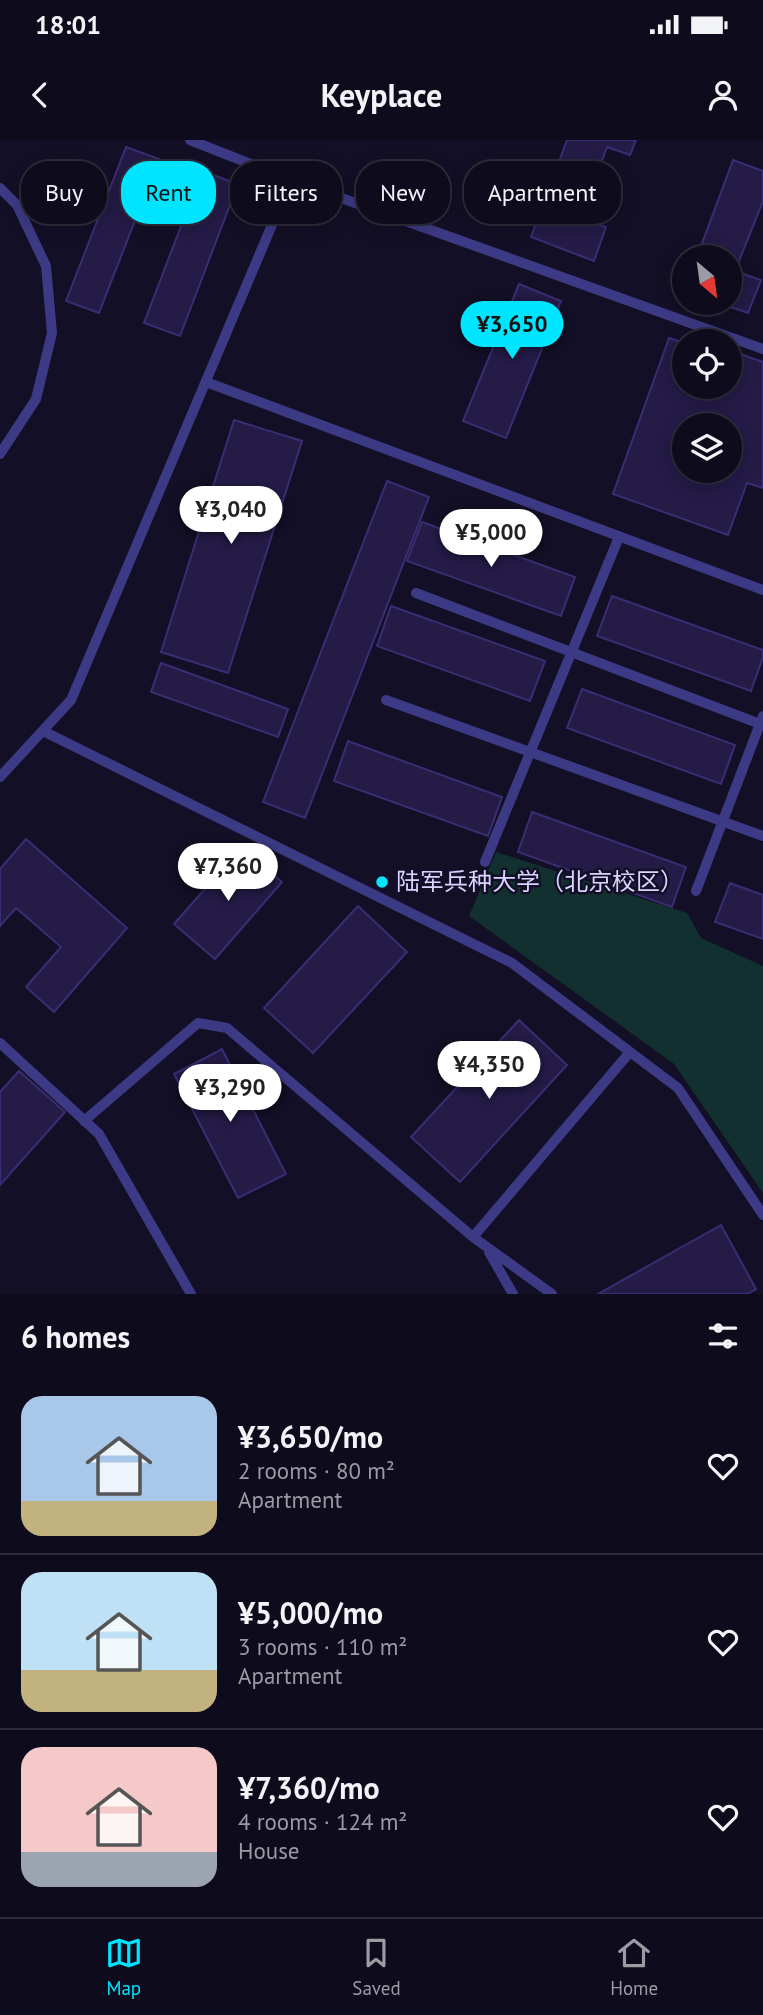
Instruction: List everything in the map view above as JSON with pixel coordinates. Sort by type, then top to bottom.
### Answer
[{"type":"lane","points":[[190,140],[243,161]]},
{"type":"lane","points":[[0,188],[17,205],[46,266],[52,333],[36,399],[0,454]]},
{"type":"lane","points":[[342,198],[763,349]]},
{"type":"lane","points":[[0,777],[71,700],[272,224]]},
{"type":"lane","points":[[206,382],[763,590]]},
{"type":"lane","points":[[485,862],[619,537]]},
{"type":"lane","points":[[416,593],[762,721],[696,891]]},
{"type":"lane","points":[[386,700],[763,836]]},
{"type":"lane","points":[[43,731],[512,963],[678,1088],[763,1215]]},
{"type":"lane","points":[[84,1121],[198,1023],[227,1028],[473,1237],[552,1294]]},
{"type":"lane","points":[[0,1043],[99,1134],[191,1294]]},
{"type":"lane","points":[[473,1237],[630,1052]]},
{"type":"lane","points":[[487,1247],[513,1294]]},
{"type":"green space","points":[[496,852],[687,913],[701,938],[763,966],[763,1193],[674,1064],[469,916]]},
{"type":"building","points":[[567,140],[636,140],[630,155],[607,147],[602,161],[559,161]]},
{"type":"building","points":[[126,147],[159,159],[121,161],[121,224],[134,224],[99,313],[66,301],[96,224],[107,224],[107,196]]},
{"type":"building","points":[[733,160],[763,171],[763,201],[742,254],[742,245],[701,245]]},
{"type":"building","points":[[216,176],[230,181],[230,205],[180,336],[144,323],[182,224],[216,224]]},
{"type":"building","points":[[536,224],[598,224],[606,227],[594,261],[531,237]]},
{"type":"building","points":[[742,273],[761,280],[748,313],[742,311]]},
{"type":"building","points":[[519,284],[561,301],[506,438],[463,421]]},
{"type":"building","points":[[669,338],[672,339],[672,399],[742,399],[742,354],[763,362],[763,488],[747,483],[728,535],[613,494]]},
{"type":"building","points":[[234,420],[302,441],[228,673],[161,652]]},
{"type":"building","points":[[387,481],[429,497],[305,818],[263,802]]},
{"type":"building","points":[[422,522],[575,577],[561,616],[407,561]]},
{"type":"building","points":[[612,596],[763,650],[751,691],[597,636]]},
{"type":"building","points":[[391,606],[545,661],[530,701],[377,646]]},
{"type":"building","points":[[161,663],[288,709],[278,737],[151,692]]},
{"type":"building","points":[[582,689],[735,745],[721,784],[567,728]]},
{"type":"building","points":[[348,741],[502,797],[488,836],[334,781]]},
{"type":"building","points":[[532,812],[686,867],[672,907],[518,852]]},
{"type":"building","points":[[26,839],[127,928],[54,1012],[26,987],[61,947],[16,908],[0,926],[0,869]]},
{"type":"building","points":[[242,847],[282,882],[215,959],[174,924]]},
{"type":"building","points":[[730,883],[763,895],[763,939],[715,922]]},
{"type":"building","points":[[358,906],[407,952],[313,1053],[264,1008]]},
{"type":"building","points":[[519,1020],[567,1065],[460,1182],[411,1137]]},
{"type":"building","points":[[222,1049],[286,1174],[238,1198],[174,1074]]},
{"type":"building","points":[[19,1071],[65,1112],[0,1185],[0,1092]]},
{"type":"building","points":[[721,1225],[756,1289],[747,1294],[598,1294]]},
{"type":"place","name":"陆军兵种大学（北京校区）","points":[[382,882]]}]
